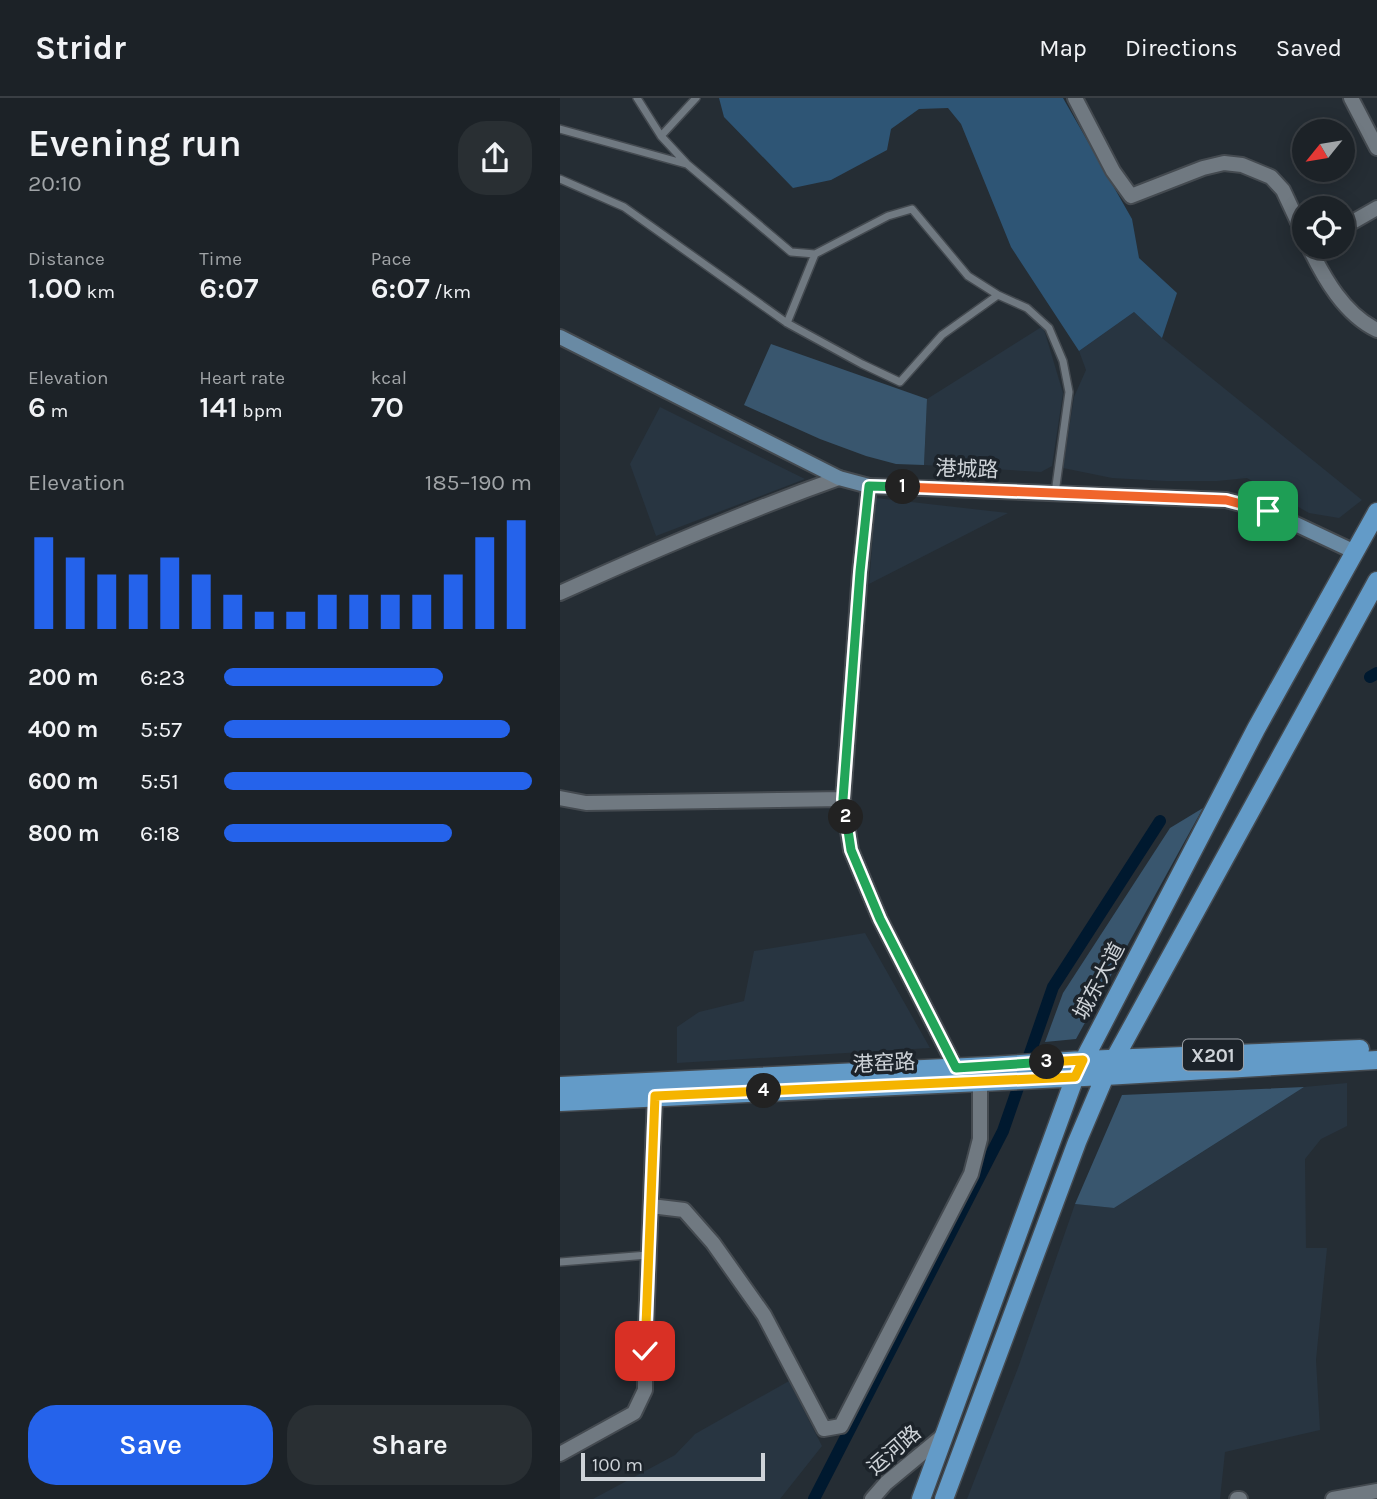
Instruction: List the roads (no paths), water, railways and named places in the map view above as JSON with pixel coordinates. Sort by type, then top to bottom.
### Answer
[{"type":"main road","name":"城东大道","points":[[921,1499],[1075,1077],[1256,729],[1377,512]]},
{"type":"main road","points":[[944,1499],[1077,1142],[1105,1076],[1377,581]]},
{"type":"main road","name":"港窑路","points":[[560,1102],[987,1076],[1049,1070],[1083,1060],[1377,1048]]},
{"type":"main road","name":"港窑路","points":[[1049,1070],[1075,1077],[1377,1060]]},
{"type":"main road","name":"港窑路","points":[[560,1086],[956,1068],[987,1076]]},
{"type":"street","points":[[1074,98],[1113,171],[1131,196],[1203,168],[1224,163],[1242,164],[1271,177],[1283,190],[1292,209]]},
{"type":"street","points":[[1351,98],[1377,148]]},
{"type":"street","points":[[1355,221],[1377,208]]},
{"type":"street","points":[[1315,259],[1349,310],[1377,330]]},
{"type":"street","name":"港城路","points":[[560,337],[839,478],[869,486],[1226,500],[1268,511],[1355,552]]},
{"type":"street","points":[[560,593],[767,504],[839,478]]},
{"type":"street","points":[[869,486],[843,799],[851,850],[880,919],[956,1068]]},
{"type":"street","points":[[560,798],[586,803],[843,799]]},
{"type":"street","points":[[651,1206],[684,1210],[713,1243],[764,1315],[824,1429],[841,1426],[971,1174],[980,1139],[987,1076]]},
{"type":"street","points":[[560,1454],[634,1413],[645,1390],[655,1096]]},
{"type":"street","name":"运河路","points":[[872,1499],[886,1483],[945,1434]]},
{"type":"street","points":[[1333,1499],[1377,1491]]},
{"type":"lane","points":[[637,98],[660,136],[687,164],[791,252],[815,254],[887,216],[912,209],[968,276],[998,295],[1027,308],[1049,328],[1063,361],[1069,392],[1055,494]]},
{"type":"lane","points":[[660,136],[696,98]]},
{"type":"lane","points":[[560,129],[687,164]]},
{"type":"lane","points":[[560,179],[624,207],[787,323],[900,382],[942,335],[998,295]]},
{"type":"lane","points":[[787,323],[815,254]]},
{"type":"lane","points":[[560,1262],[649,1255]]},
{"type":"waterway","points":[[1370,677],[1377,673]]},
{"type":"waterway","points":[[814,1499],[1003,1131],[1053,987],[1160,821]]}]
